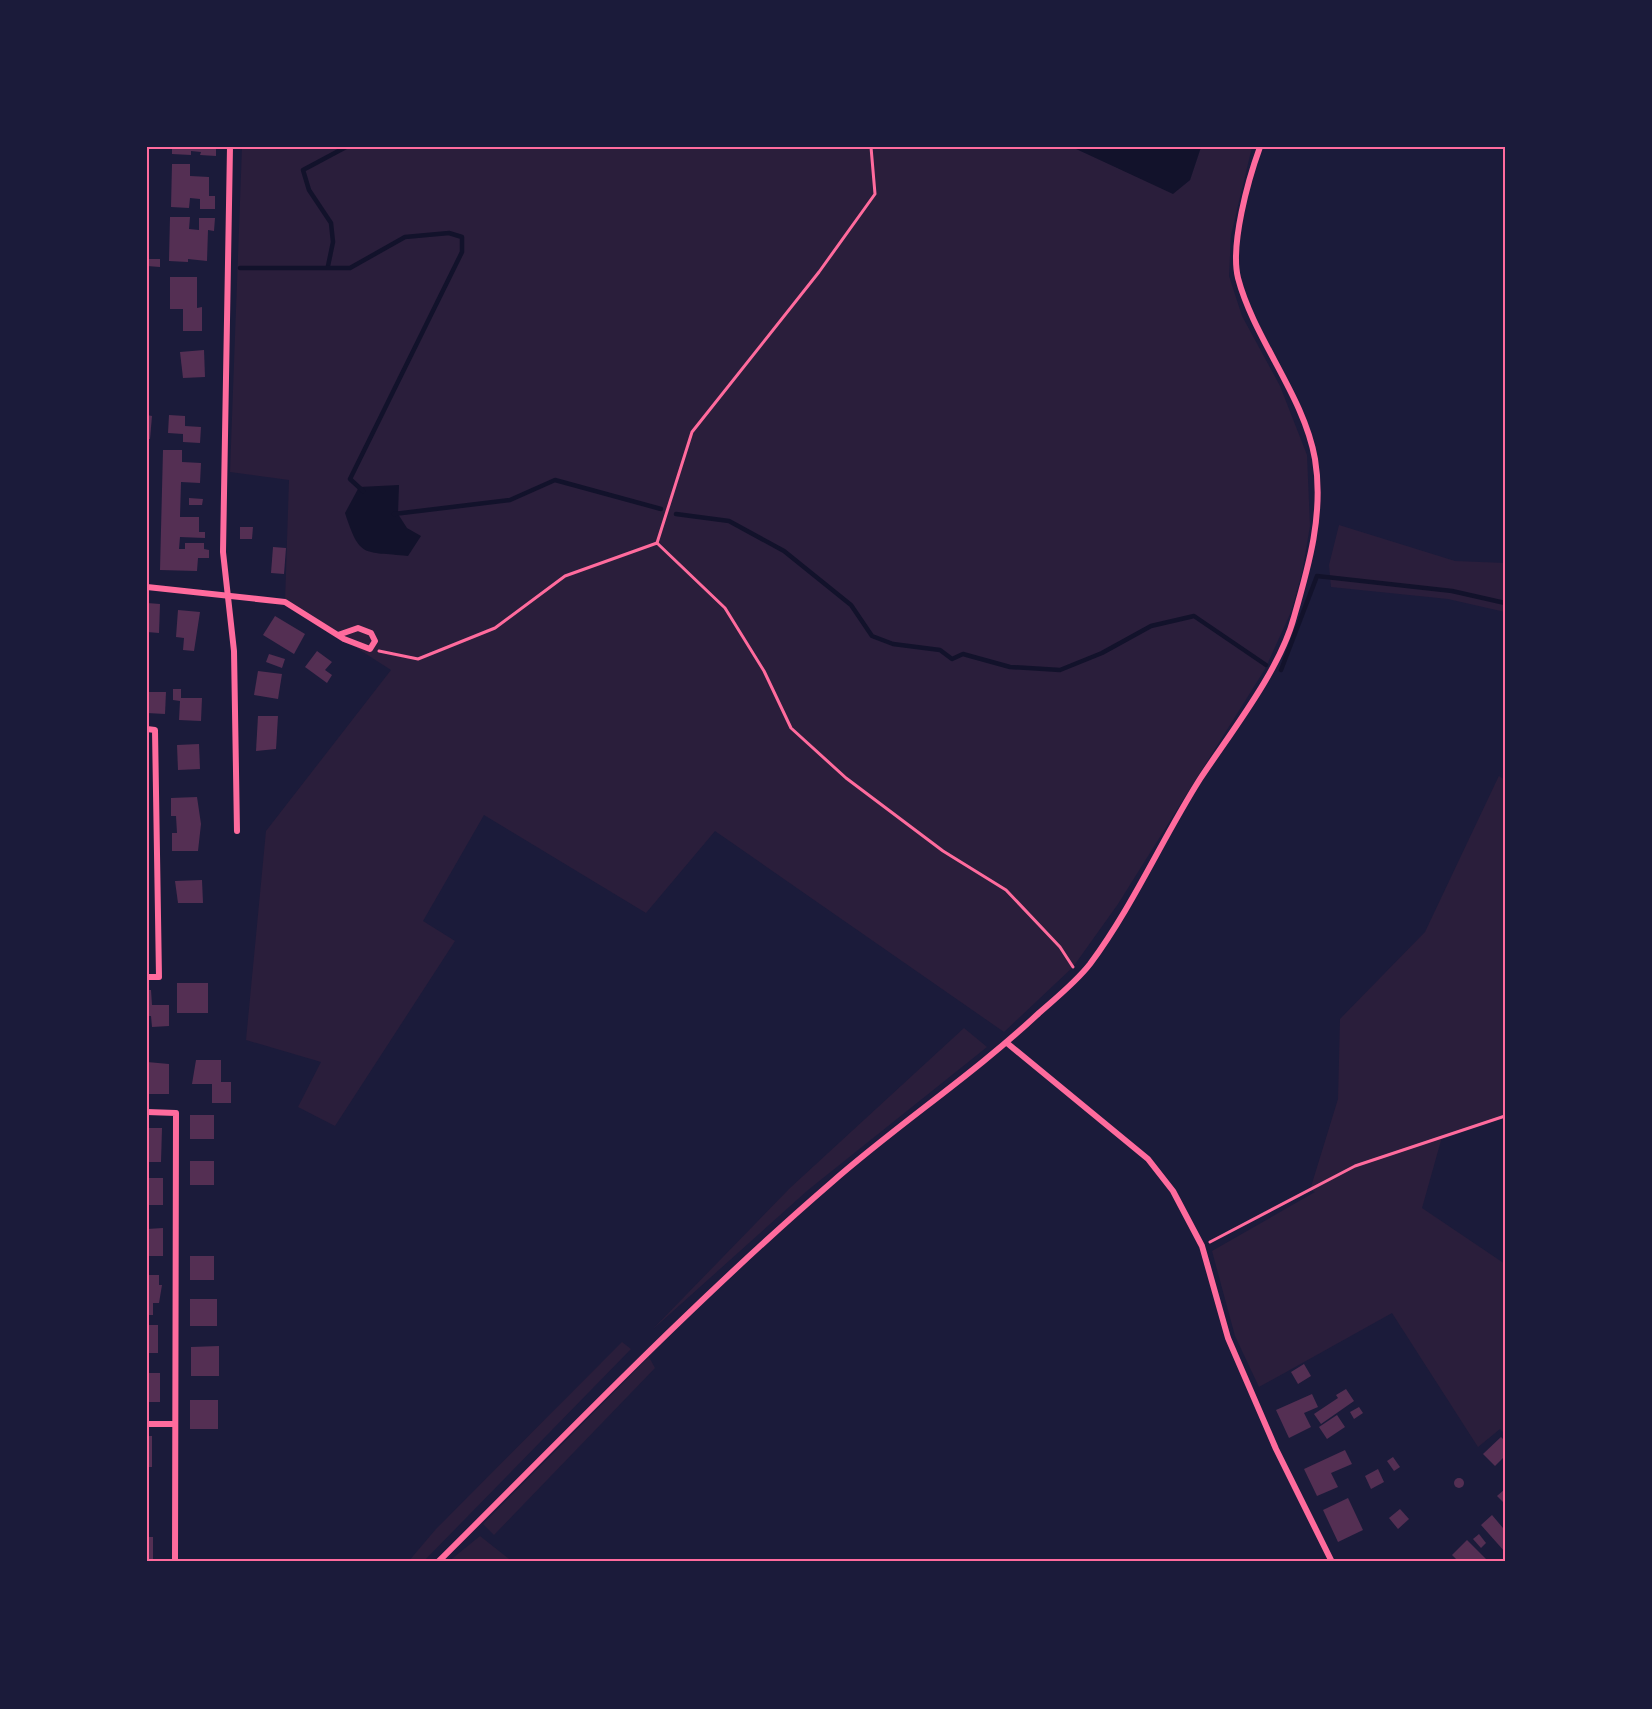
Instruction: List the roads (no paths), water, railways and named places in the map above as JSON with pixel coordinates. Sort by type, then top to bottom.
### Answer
[{"type":"street","points":[[230,147],[224,552],[234,651],[237,831]]},
{"type":"street","points":[[438,1562],[653,1347],[831,1182],[1007,1043],[1079,976],[1089,965],[1141,884],[1192,792],[1275,663],[1293,623],[1316,527],[1319,502],[1315,455],[1290,389],[1253,316],[1237,275],[1238,242],[1260,147]]},
{"type":"street","points":[[147,587],[285,602],[338,635],[370,649],[375,641],[371,633],[358,628],[338,635]]},
{"type":"street","points":[[147,729],[155,730],[159,977],[147,977]]},
{"type":"street","points":[[1007,1043],[1148,1159],[1173,1191],[1202,1246],[1228,1338],[1276,1449],[1332,1562]]},
{"type":"street","points":[[147,1112],[176,1113],[175,1562]]},
{"type":"street","points":[[147,1424],[175,1424]]},
{"type":"waterway","points":[[328,266],[333,242],[331,223],[309,190],[303,170],[346,147]]},
{"type":"waterway","points":[[240,268],[350,268],[405,237],[449,233],[462,237],[462,252],[350,479],[363,491]]},
{"type":"waterway","points":[[394,514],[510,500],[555,480],[661,509]]},
{"type":"waterway","points":[[676,514],[729,521],[784,551],[851,605],[872,636],[893,644],[940,650],[952,659],[963,654],[1010,667],[1060,670],[1102,653],[1151,626],[1194,616],[1266,665]]},
{"type":"waterway","points":[[1281,670],[1317,576],[1452,591],[1505,603]]}]
